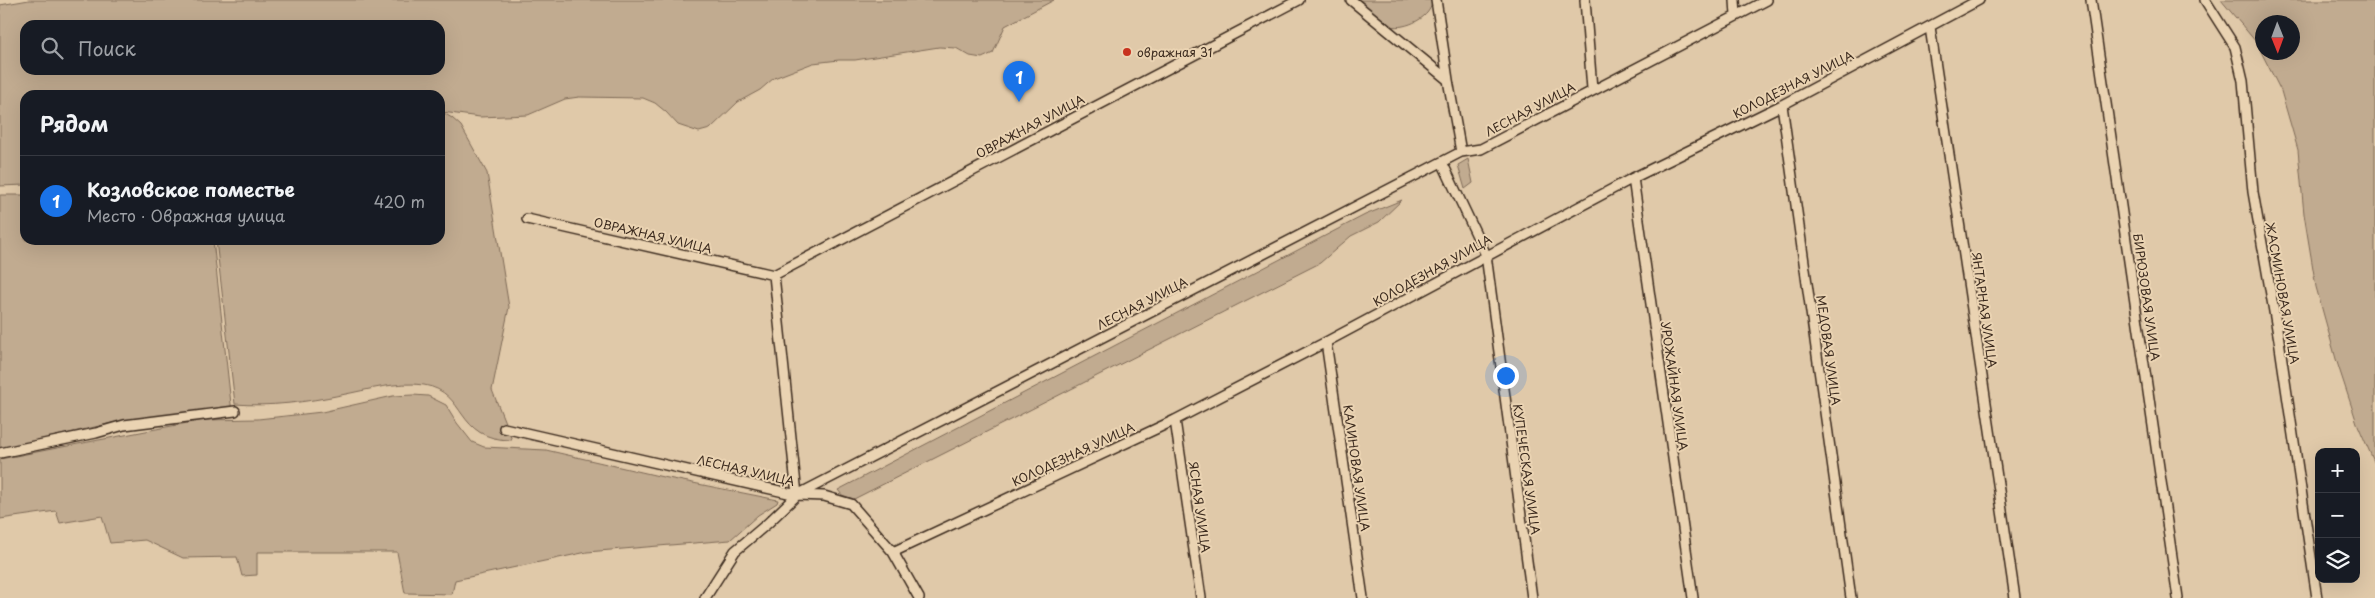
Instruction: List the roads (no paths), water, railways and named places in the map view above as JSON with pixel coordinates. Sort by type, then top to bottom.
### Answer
[{"type":"street","name":"ОВРАЖНАЯ УЛИЦА","points":[[527,219],[774,275],[1299,0]]},
{"type":"street","points":[[1351,0],[1448,80]]},
{"type":"street","points":[[1436,0],[1461,152]]},
{"type":"street","points":[[1585,0],[1592,89]]},
{"type":"street","points":[[1735,0],[1736,16]]},
{"type":"street","name":"ЛЕСНАЯ УЛИЦА","points":[[504,428],[797,495],[1461,152],[1482,149],[1592,89],[1767,0]]},
{"type":"street","name":"КОЛОДЕЗНАЯ УЛИЦА","points":[[892,552],[1175,420],[1326,342],[1633,178],[1782,105],[1979,0]]},
{"type":"street","name":"БИРЮЗОВАЯ УЛИЦА","points":[[2091,0],[2178,598]]},
{"type":"street","name":"ЖАСМИНОВАЯ УЛИЦА","points":[[2205,0],[2235,47],[2243,81],[2252,192],[2279,340],[2317,598]]},
{"type":"street","name":"ЯНТАРНАЯ УЛИЦА","points":[[1930,26],[2015,598]]},
{"type":"street","name":"МЕДОВАЯ УЛИЦА","points":[[1782,105],[1851,598]]},
{"type":"street","name":"КУПЕЧЕСКАЯ УЛИЦА","points":[[1442,162],[1486,255],[1532,598]]},
{"type":"street","name":"УРОЖАЙНАЯ УЛИЦА","points":[[1633,178],[1693,598]]},
{"type":"street","points":[[774,275],[797,495]]},
{"type":"street","name":"КАЛИНОВАЯ УЛИЦА","points":[[1326,342],[1363,598]]},
{"type":"street","points":[[0,454],[124,425],[235,411]]},
{"type":"street","name":"ЯСНАЯ УЛИЦА","points":[[1175,420],[1201,598]]},
{"type":"street","points":[[705,598],[735,551],[797,495],[824,496],[851,504],[892,552],[919,598]]},
{"type":"place","name":"овражная 31","points":[[1127,52]]},
{"type":"place","name":"Козловское поместье","points":[[1019,102]]}]
